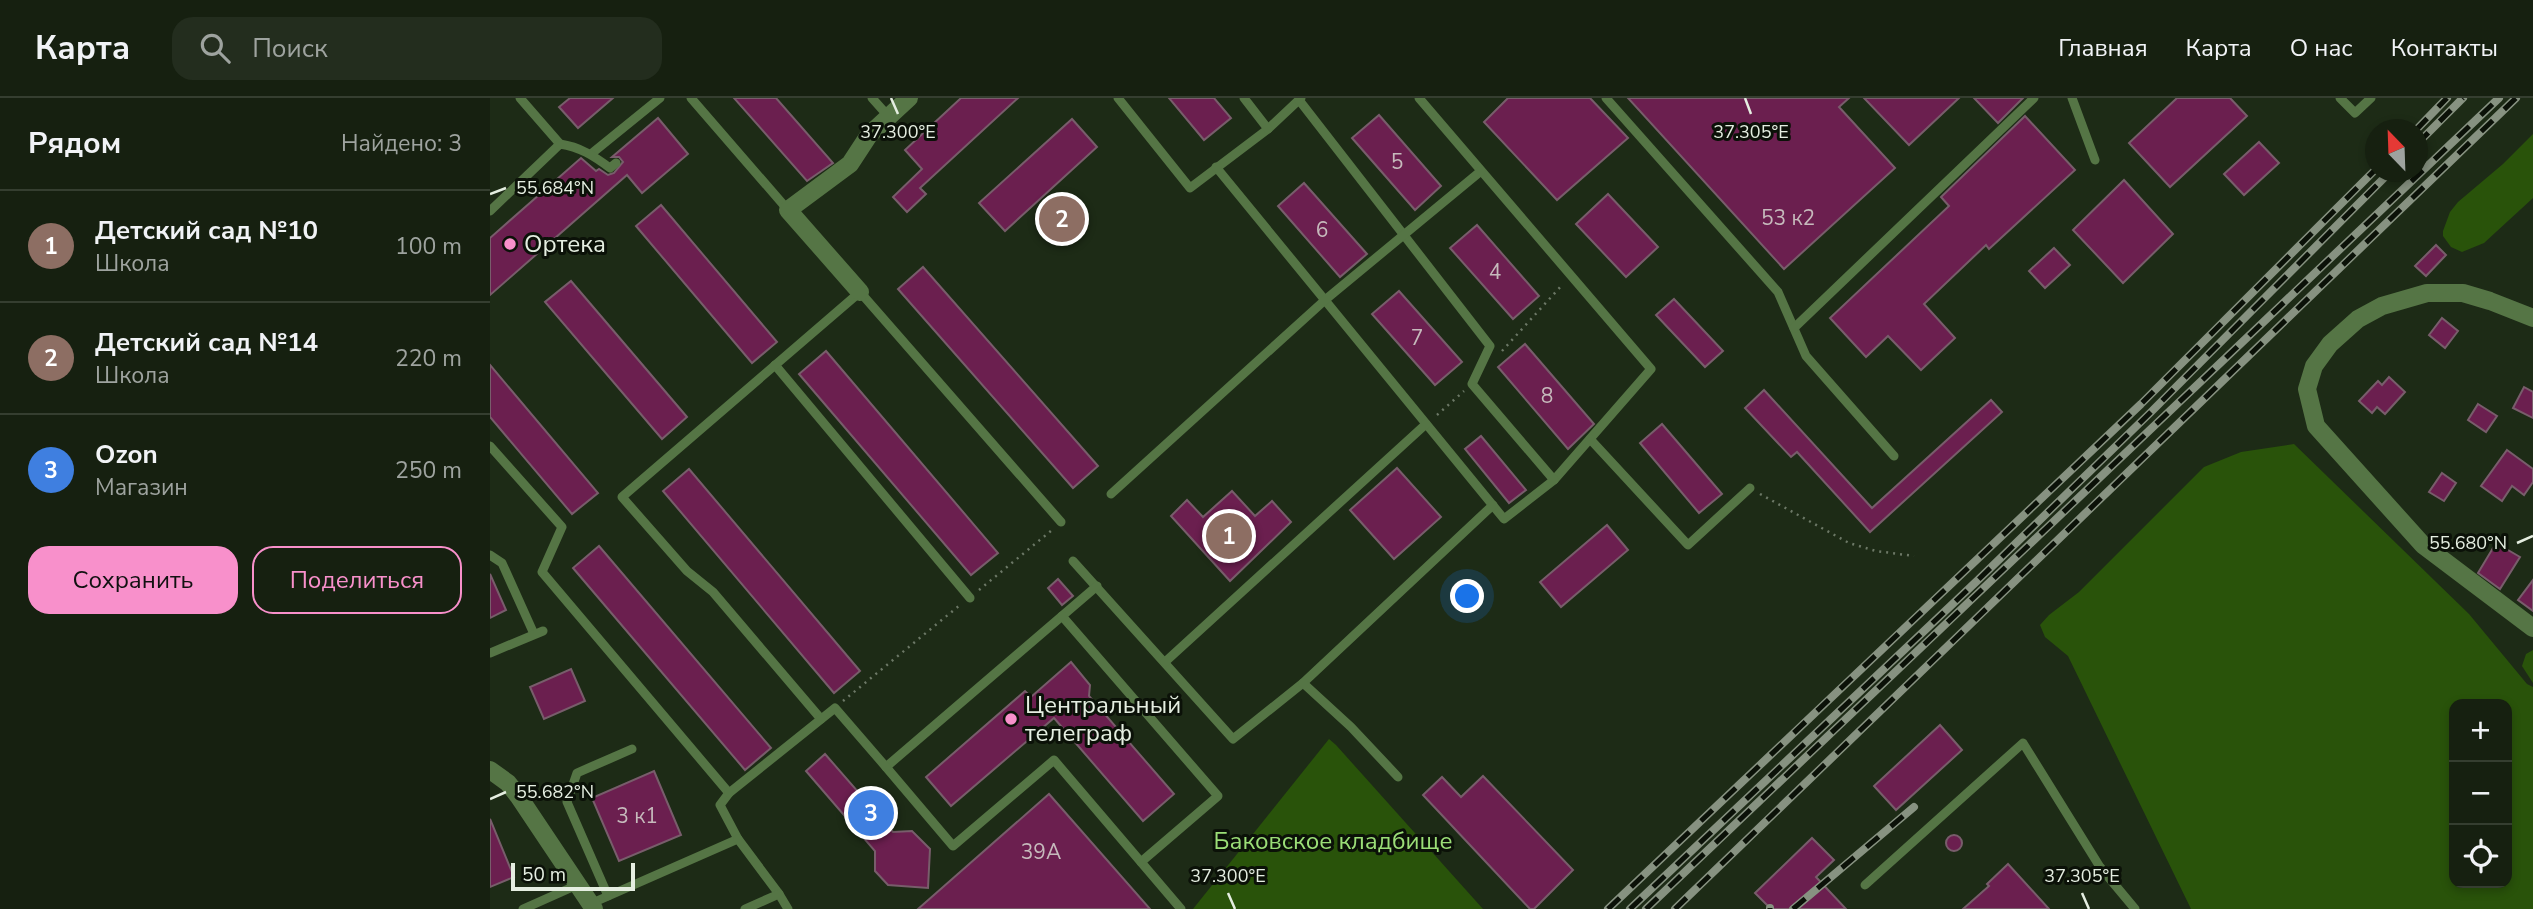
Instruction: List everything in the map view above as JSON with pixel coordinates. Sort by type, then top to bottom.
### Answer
[{"type":"street","points":[[860,292],[788,210],[850,164],[869,135],[909,98]]},
{"type":"street","points":[[2533,318],[2463,293],[2427,293],[2382,306],[2358,319],[2330,344],[2314,366],[2307,390],[2316,426],[2423,545],[2533,628]]},
{"type":"street","points":[[494,778],[519,797],[592,906]]},
{"type":"lane","points":[[520,98],[560,144],[574,146],[592,154],[610,168],[616,163]]},
{"type":"lane","points":[[592,154],[660,98]]},
{"type":"lane","points":[[691,98],[788,210]]},
{"type":"lane","points":[[872,98],[888,117]]},
{"type":"lane","points":[[1118,98],[1190,188],[1268,129],[1300,99],[1490,346],[1472,384],[1554,480]]},
{"type":"lane","points":[[1244,98],[1268,129]]},
{"type":"lane","points":[[1216,167],[1504,519],[1554,480],[1651,369],[1419,98]]},
{"type":"lane","points":[[1606,98],[1779,292],[1806,356],[1894,456]]},
{"type":"lane","points":[[1794,328],[2034,98]]},
{"type":"lane","points":[[2072,98],[2095,160]]},
{"type":"lane","points":[[2340,98],[2355,113],[2371,98]]},
{"type":"lane","points":[[490,211],[560,144]]},
{"type":"lane","points":[[1111,494],[1325,300],[1481,171]]},
{"type":"lane","points":[[821,719],[713,592],[687,571],[622,497],[860,292],[1061,522]]},
{"type":"lane","points":[[775,365],[970,597]]},
{"type":"lane","points":[[1165,663],[1426,424]]},
{"type":"lane","points":[[1590,439],[1688,545],[1750,488]]},
{"type":"lane","points":[[490,446],[562,527],[542,572],[729,793]]},
{"type":"lane","points":[[1073,561],[1233,739],[1303,683],[1493,505]]},
{"type":"lane","points":[[490,555],[502,563],[539,632],[490,653]]},
{"type":"lane","points":[[886,767],[1097,586]]},
{"type":"lane","points":[[1062,616],[1217,796],[1141,862]]},
{"type":"lane","points":[[1303,683],[1351,727],[1398,777]]},
{"type":"lane","points":[[788,909],[738,839],[720,805],[729,793],[835,708],[953,846],[1054,760],[1181,909]]},
{"type":"lane","points":[[1865,885],[2023,743],[2100,867],[2135,909]]},
{"type":"lane","points":[[608,897],[567,802],[577,772],[632,749]]},
{"type":"lane","points":[[592,906],[738,839]]},
{"type":"lane","points":[[523,909],[577,885]]},
{"type":"lane","points":[[745,909],[779,894]]},
{"type":"path","points":[[1750,488],[1849,543],[1876,551],[1914,556]]},
{"type":"path","points":[[835,708],[1061,522]]},
{"type":"green space","points":[[2533,134],[2533,198],[2484,243],[2462,252],[2451,247],[2443,236],[2450,212]]},
{"type":"green space","points":[[2294,444],[2469,614],[2527,684],[2533,687],[2533,909],[2191,909],[2068,656],[2045,637],[2040,625],[2079,592],[2204,467],[2241,452]]},
{"type":"green space","points":[[2533,650],[2533,683],[2522,666],[2526,654]]},
{"type":"green space","name":"Баковское кладбище","points":[[1329,739],[1336,745],[1483,909],[1193,909]]},
{"type":"building","points":[[570,98],[613,98],[578,128],[559,107]]},
{"type":"building","points":[[734,98],[776,98],[833,163],[807,181]]},
{"type":"building","points":[[961,98],[1018,98],[920,188],[926,194],[907,212],[893,197],[922,169],[905,150]]},
{"type":"building","points":[[1169,98],[1214,98],[1231,118],[1204,140]]},
{"type":"building","points":[[1508,98],[1590,98],[1628,138],[1557,200],[1484,122]]},
{"type":"building","points":[[1628,98],[1849,98],[1839,107],[1895,168],[1784,269]]},
{"type":"building","points":[[1864,98],[1959,98],[1909,145]]},
{"type":"building","points":[[1974,98],[2023,98],[1998,123]]},
{"type":"building","points":[[2177,98],[2230,98],[2247,116],[2170,187],[2129,143]]},
{"type":"building","points":[[1379,115],[1441,186],[1415,210],[1352,138]]},
{"type":"building","points":[[2025,116],[2075,170],[1989,249],[1986,245],[1924,304],[1955,338],[1921,370],[1888,336],[1866,357],[1830,318],[1949,206],[1941,197]]},
{"type":"building","points":[[658,118],[688,154],[642,193],[627,175],[490,295],[490,238],[581,158],[596,171],[599,169],[608,175],[614,173],[623,162],[619,157],[612,157]]},
{"type":"building","points":[[1072,119],[1097,147],[1005,231],[979,203]]},
{"type":"building","points":[[2259,142],[2279,163],[2244,195],[2224,174]]},
{"type":"building","points":[[2124,180],[2173,234],[2123,283],[2073,230]]},
{"type":"building","points":[[1304,183],[1367,254],[1340,277],[1278,206]]},
{"type":"building","points":[[1608,194],[1658,247],[1626,277],[1576,224]]},
{"type":"building","points":[[661,205],[777,342],[752,363],[636,226]]},
{"type":"building","points":[[1477,225],[1539,296],[1513,319],[1450,248]]},
{"type":"building","points":[[2436,245],[2446,255],[2426,276],[2415,266]]},
{"type":"building","points":[[2054,248],[2070,265],[2045,288],[2029,271]]},
{"type":"building","points":[[923,267],[1098,466],[1073,488],[898,289]]},
{"type":"building","points":[[571,281],[687,417],[662,439],[545,302]]},
{"type":"building","points":[[1399,291],[1462,362],[1435,385],[1372,314]]},
{"type":"building","points":[[1674,299],[1723,351],[1705,367],[1656,315]]},
{"type":"building","points":[[2442,318],[2458,331],[2445,348],[2429,335]]},
{"type":"building","points":[[1525,344],[1594,424],[1568,449],[1498,367]]},
{"type":"building","points":[[826,351],[998,553],[971,575],[799,374]]},
{"type":"building","points":[[490,365],[598,493],[572,514],[490,417]]},
{"type":"building","points":[[2389,377],[2405,392],[2385,414],[2377,407],[2372,413],[2359,401],[2378,381],[2382,385]]},
{"type":"building","points":[[2524,387],[2533,392],[2533,418],[2513,408]]},
{"type":"building","points":[[1764,390],[1872,508],[1991,400],[2002,412],[1870,532],[1797,452],[1791,457],[1745,408]]},
{"type":"building","points":[[2478,404],[2497,416],[2486,432],[2468,420]]},
{"type":"building","points":[[1662,424],[1722,494],[1699,513],[1640,443]]},
{"type":"building","points":[[1481,436],[1526,490],[1509,503],[1465,449]]},
{"type":"building","points":[[2507,450],[2533,469],[2533,482],[2524,495],[2512,486],[2502,501],[2481,486]]},
{"type":"building","points":[[1397,468],[1441,517],[1394,559],[1350,510]]},
{"type":"building","points":[[689,469],[860,671],[834,693],[663,491]]},
{"type":"building","points":[[2442,473],[2456,483],[2444,501],[2429,492]]},
{"type":"building","points":[[1232,491],[1255,516],[1272,501],[1291,522],[1230,581],[1171,516],[1187,500],[1203,517]]},
{"type":"building","points":[[1607,525],[1628,550],[1561,607],[1540,582]]},
{"type":"building","points":[[2496,543],[2520,557],[2500,589],[2478,573]]},
{"type":"building","points":[[599,546],[771,748],[745,770],[573,568]]},
{"type":"building","points":[[490,574],[506,610],[490,618]]},
{"type":"building","points":[[1058,579],[1073,596],[1062,605],[1048,588]]},
{"type":"building","points":[[2533,580],[2533,611],[2518,600]]},
{"type":"building","points":[[1071,662],[1090,685],[1089,696],[1174,794],[1143,821],[1054,718],[951,806],[926,777],[1025,691],[1031,697]]},
{"type":"building","points":[[571,669],[585,701],[544,719],[530,687]]},
{"type":"building","points":[[1940,725],[1962,750],[1896,810],[1874,786]]},
{"type":"building","points":[[825,754],[893,832],[912,831],[930,849],[928,888],[888,885],[875,871],[875,851],[806,771]]},
{"type":"building","points":[[654,771],[681,835],[619,861],[592,798]]},
{"type":"building","points":[[1483,776],[1573,870],[1534,909],[1530,909],[1423,795],[1442,777],[1461,797]]},
{"type":"building","points":[[1049,794],[1150,909],[918,909],[951,880]]},
{"type":"building","points":[[490,819],[514,877],[490,887]]},
{"type":"building","points":[[1954,835],[1960,837],[1960,849],[1954,851],[1948,849],[1946,843],[1948,837]]},
{"type":"building","points":[[1812,838],[1834,860],[1816,877],[1846,909],[1771,909],[1755,893]]},
{"type":"building","points":[[2008,864],[2049,909],[1963,909],[1989,886],[1987,884]]},
{"type":"railway","points":[[2427,119],[2447,98]]},
{"type":"railway","points":[[2428,133],[2463,98]]},
{"type":"railway","points":[[1646,909],[2499,98]]},
{"type":"railway","points":[[1675,909],[2516,98]]},
{"type":"railway","points":[[1608,909],[2141,404],[2365,180]]},
{"type":"railway","points":[[1630,909],[1978,580],[2151,412],[2380,182]]},
{"type":"railway","points":[[1793,909],[1914,807]]},
{"type":"place","name":"Детский сад №14","points":[[1062,219]]},
{"type":"place","name":"Ортека","points":[[510,244]]},
{"type":"place","name":"Детский сад №10","points":[[1229,536]]},
{"type":"place","name":"Центральный телеграф","points":[[1011,719]]},
{"type":"place","name":"Ozon","points":[[871,813]]}]
